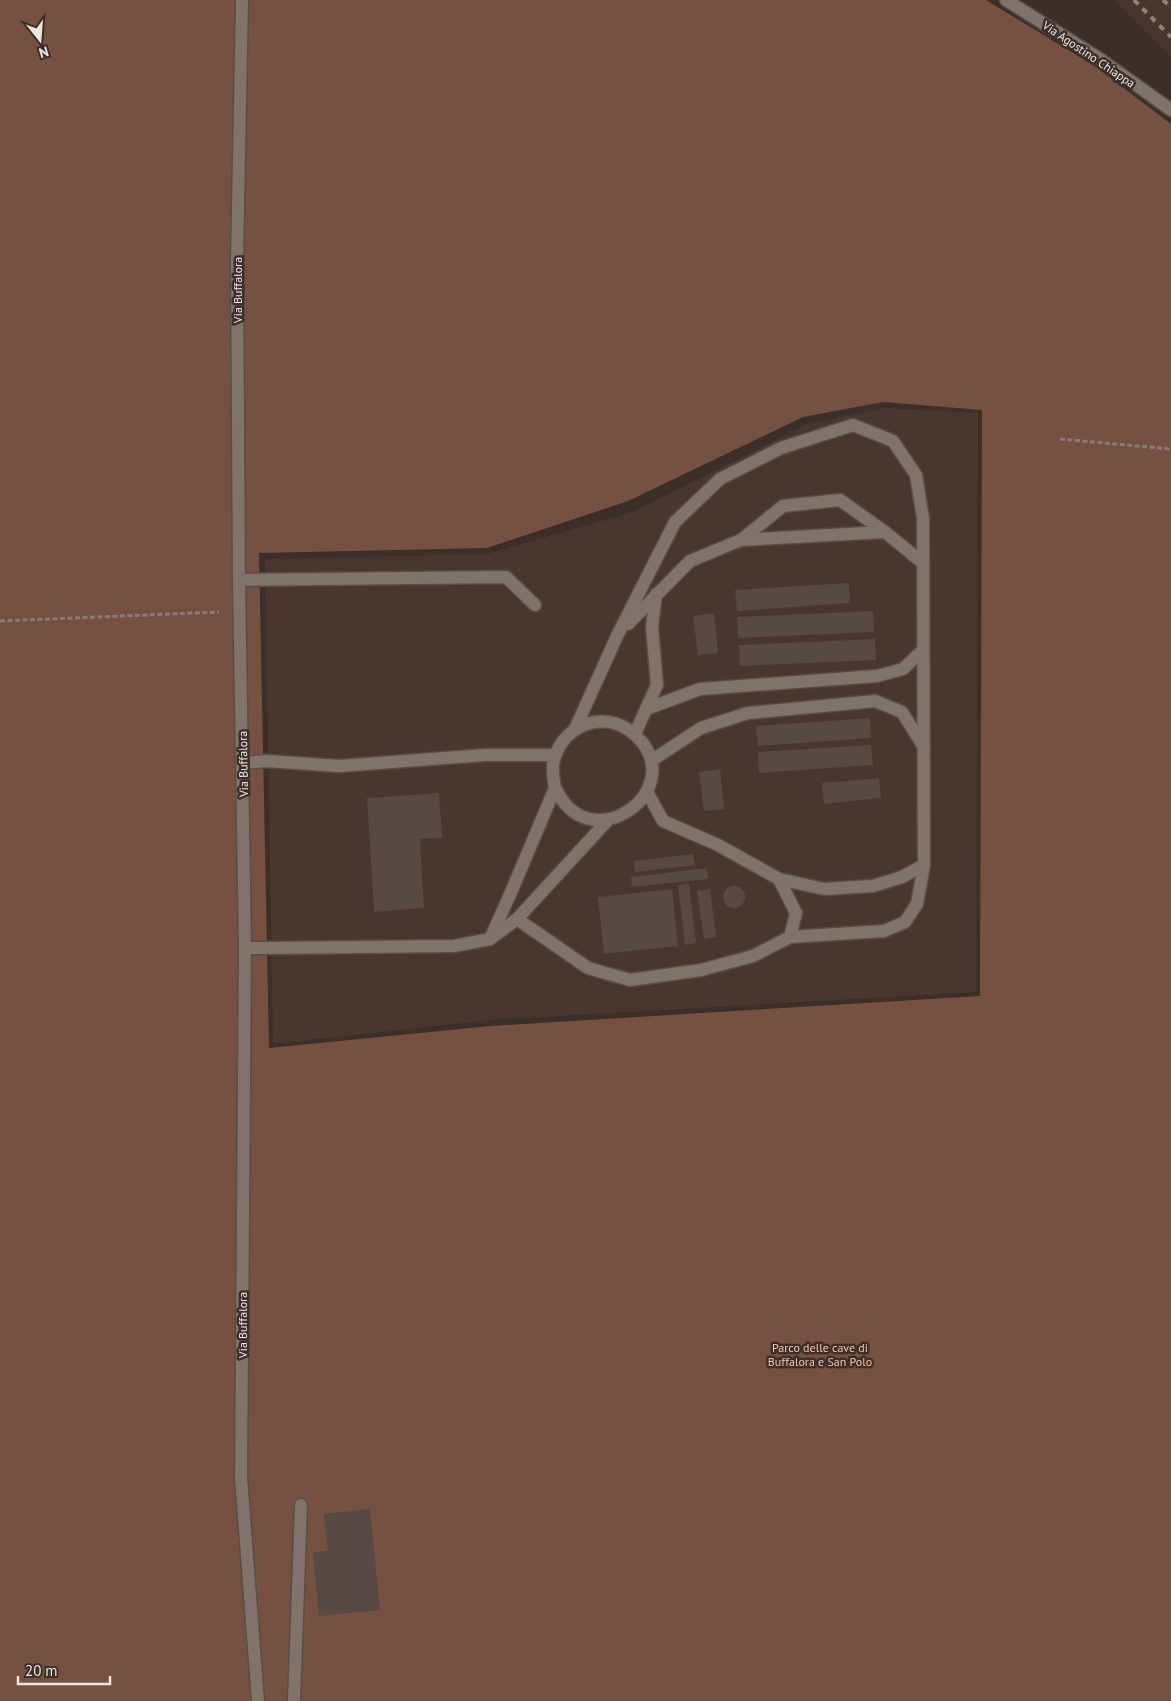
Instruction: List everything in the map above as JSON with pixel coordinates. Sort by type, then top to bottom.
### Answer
[{"type":"street","name":"Via Buffalora","points":[[242,0],[236,261],[238,580],[243,763],[245,948],[241,1477],[258,1701]]},
{"type":"street","name":"Via Agostino Chiappa","points":[[1006,0],[1100,59],[1171,110]]},
{"type":"street","points":[[516,919],[588,968],[630,980],[701,970],[753,956],[790,937],[884,932],[905,922],[917,904],[924,865],[923,518],[916,475],[893,441],[853,426],[780,448],[720,479],[675,522],[618,634],[575,729]]},
{"type":"street","points":[[618,634],[690,561],[741,540],[783,506],[840,500],[885,532],[923,563]]},
{"type":"street","points":[[741,540],[885,532]]},
{"type":"street","points":[[238,580],[506,577],[535,605]]},
{"type":"street","points":[[635,734],[656,684],[652,627],[656,594]]},
{"type":"street","points":[[646,709],[700,689],[877,676],[903,669],[923,650]]},
{"type":"street","points":[[651,761],[701,728],[748,713],[875,701],[902,712],[924,747]]},
{"type":"street","points":[[606,721],[622,725],[635,734],[645,746],[651,761],[651,777],[647,792],[637,805],[624,815],[608,820],[592,819],[576,813],[564,802],[555,788],[553,771],[555,755],[563,740],[575,729],[590,723],[606,721]]},
{"type":"street","points":[[243,763],[267,761],[339,766],[485,755],[555,755]]},
{"type":"street","points":[[490,939],[555,788]]},
{"type":"street","points":[[647,792],[663,820],[718,845],[779,879],[824,889],[873,886],[902,876],[924,865]]},
{"type":"street","points":[[245,948],[454,946],[490,939],[516,919],[608,820]]},
{"type":"street","points":[[779,879],[796,913],[790,937]]},
{"type":"street","points":[[294,1701],[301,1505]]},
{"type":"path","points":[[1060,439],[1171,449]]},
{"type":"path","points":[[0,622],[240,611]]},
{"type":"shaded area","points":[[1114,0],[1171,0],[1171,57]]},
{"type":"shaded area","points":[[884,408],[978,413],[976,992],[490,1020],[273,1044],[265,559],[487,554],[633,512],[807,424]]},
{"type":"green space","name":"Parco delle cave di Buffalora e San Polo","points":[[0,0],[986,0],[1096,67],[1171,124],[1171,1701],[0,1701]],"holes":[[[883,402],[982,410],[980,996],[491,1026],[269,1048],[259,553],[487,548],[628,501],[803,417]]]},
{"type":"building","points":[[849,583],[850,603],[737,611],[735,590]]},
{"type":"building","points":[[873,611],[874,632],[738,638],[737,617]]},
{"type":"building","points":[[714,613],[718,653],[698,655],[693,616]]},
{"type":"building","points":[[875,639],[876,660],[740,666],[739,645]]},
{"type":"building","points":[[870,718],[871,738],[758,746],[756,726]]},
{"type":"building","points":[[871,745],[873,765],[759,773],[758,752]]},
{"type":"building","points":[[720,769],[724,809],[704,811],[699,772]]},
{"type":"building","points":[[879,778],[881,798],[824,804],[822,783]]},
{"type":"building","points":[[439,793],[442,838],[420,839],[424,908],[374,912],[367,798]]},
{"type":"building","points":[[693,854],[695,865],[635,872],[634,861]]},
{"type":"building","points":[[707,868],[708,879],[632,887],[631,877]]},
{"type":"building","points":[[689,884],[696,943],[685,945],[678,885]]},
{"type":"building","points":[[734,886],[742,889],[745,897],[742,905],[734,908],[726,905],[723,897],[726,889]]},
{"type":"building","points":[[672,889],[678,946],[604,954],[598,897]]},
{"type":"building","points":[[710,889],[716,937],[704,939],[697,891]]},
{"type":"building","points":[[370,1509],[380,1610],[319,1616],[313,1552],[328,1551],[324,1514]]},
{"type":"railway","points":[[1134,0],[1171,37]]},
{"type":"railway","points":[[1163,0],[1171,7]]}]
